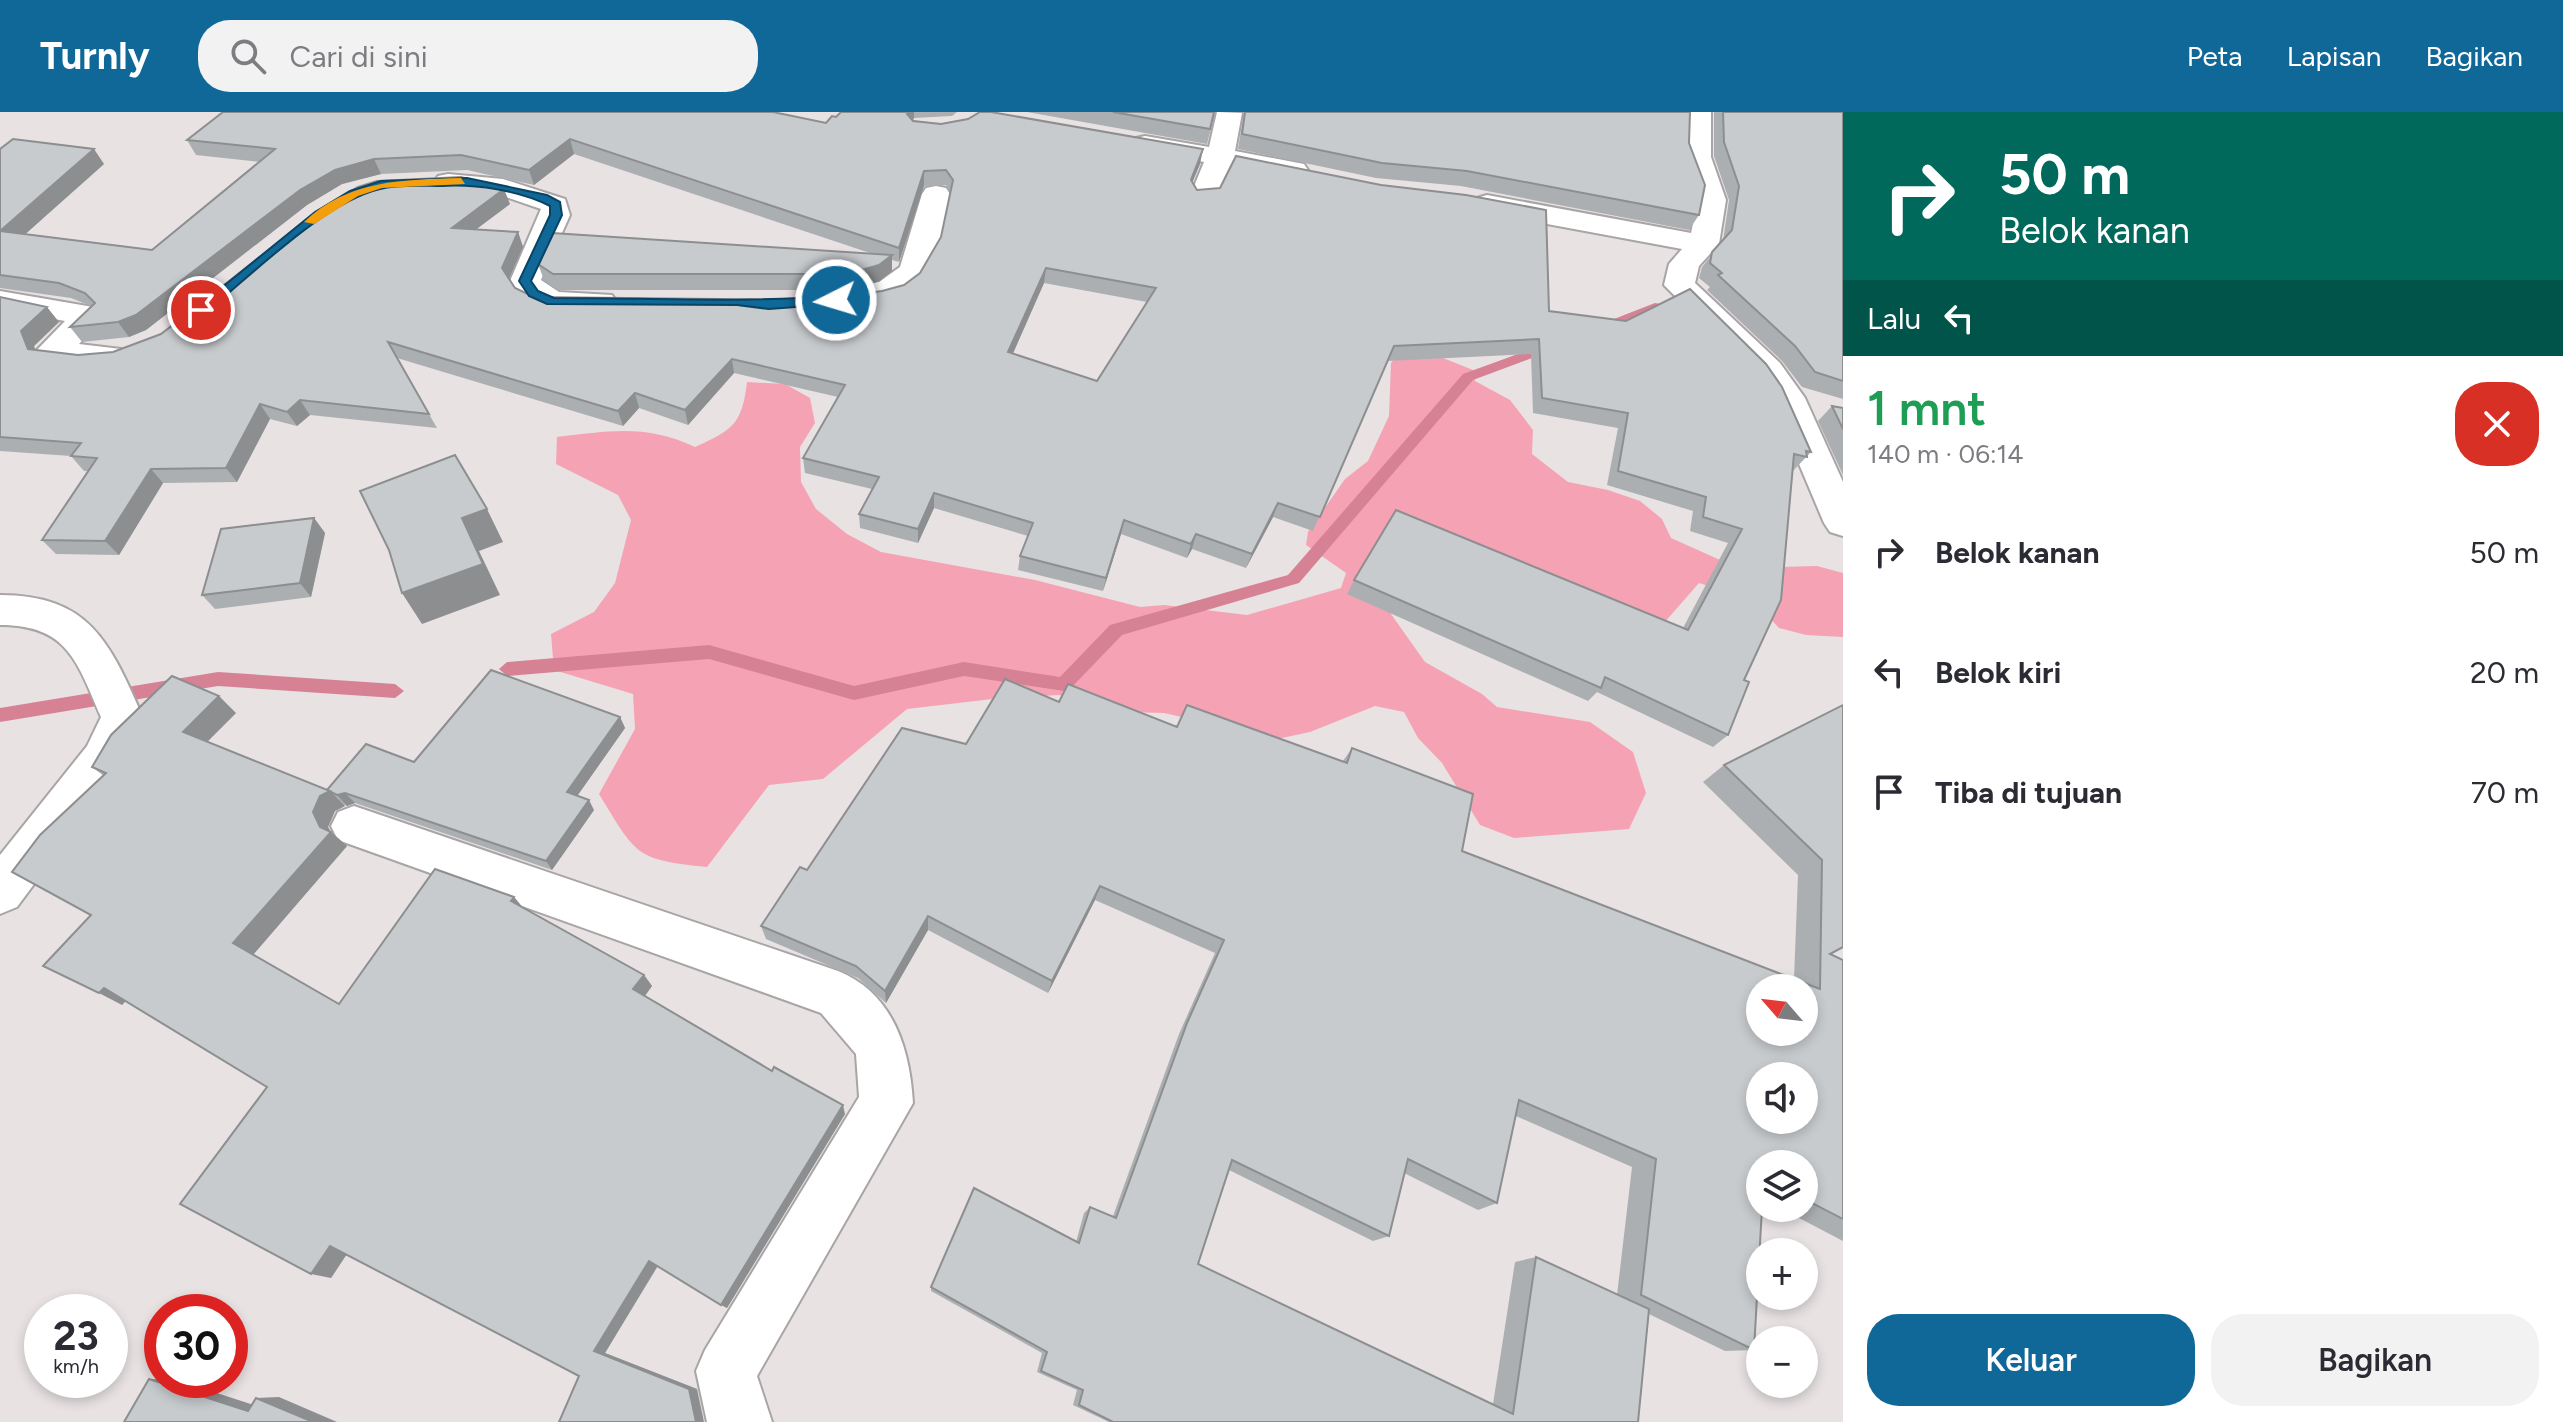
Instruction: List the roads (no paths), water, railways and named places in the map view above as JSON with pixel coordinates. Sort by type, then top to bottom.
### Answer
[{"type":"street","points":[[1698,112],[1697,157],[1712,200],[1704,244],[1684,264],[1679,285],[1768,370],[1788,398],[1842,520]]},
{"type":"street","points":[[1204,196],[1220,157],[1229,113]]},
{"type":"street","points":[[1120,140],[1326,176]]},
{"type":"street","points":[[422,182],[467,181],[542,198],[555,205],[556,215],[525,281],[534,294],[552,302],[630,302]]},
{"type":"street","points":[[807,302],[882,295],[906,282],[917,267],[936,194]]},
{"type":"street","points":[[1460,198],[1704,244]]},
{"type":"street","points":[[0,300],[75,312],[87,318],[52,348],[53,354],[105,357],[142,349]]},
{"type":"street","points":[[1788,398],[1829,409]]},
{"type":"street","points":[[0,610],[29,608],[56,618],[78,635],[97,660],[122,717],[103,758],[0,892]]},
{"type":"street","points":[[354,826],[838,995],[875,1030],[886,1066],[886,1103],[726,1371],[734,1412],[741,1422]]},
{"type":"waterway","points":[[1598,328],[1655,307]]},
{"type":"waterway","points":[[507,669],[709,652],[854,693],[964,669],[1064,684],[1116,630],[1293,579],[1468,377],[1551,346]]},
{"type":"waterway","points":[[0,715],[218,679],[395,691]]}]
